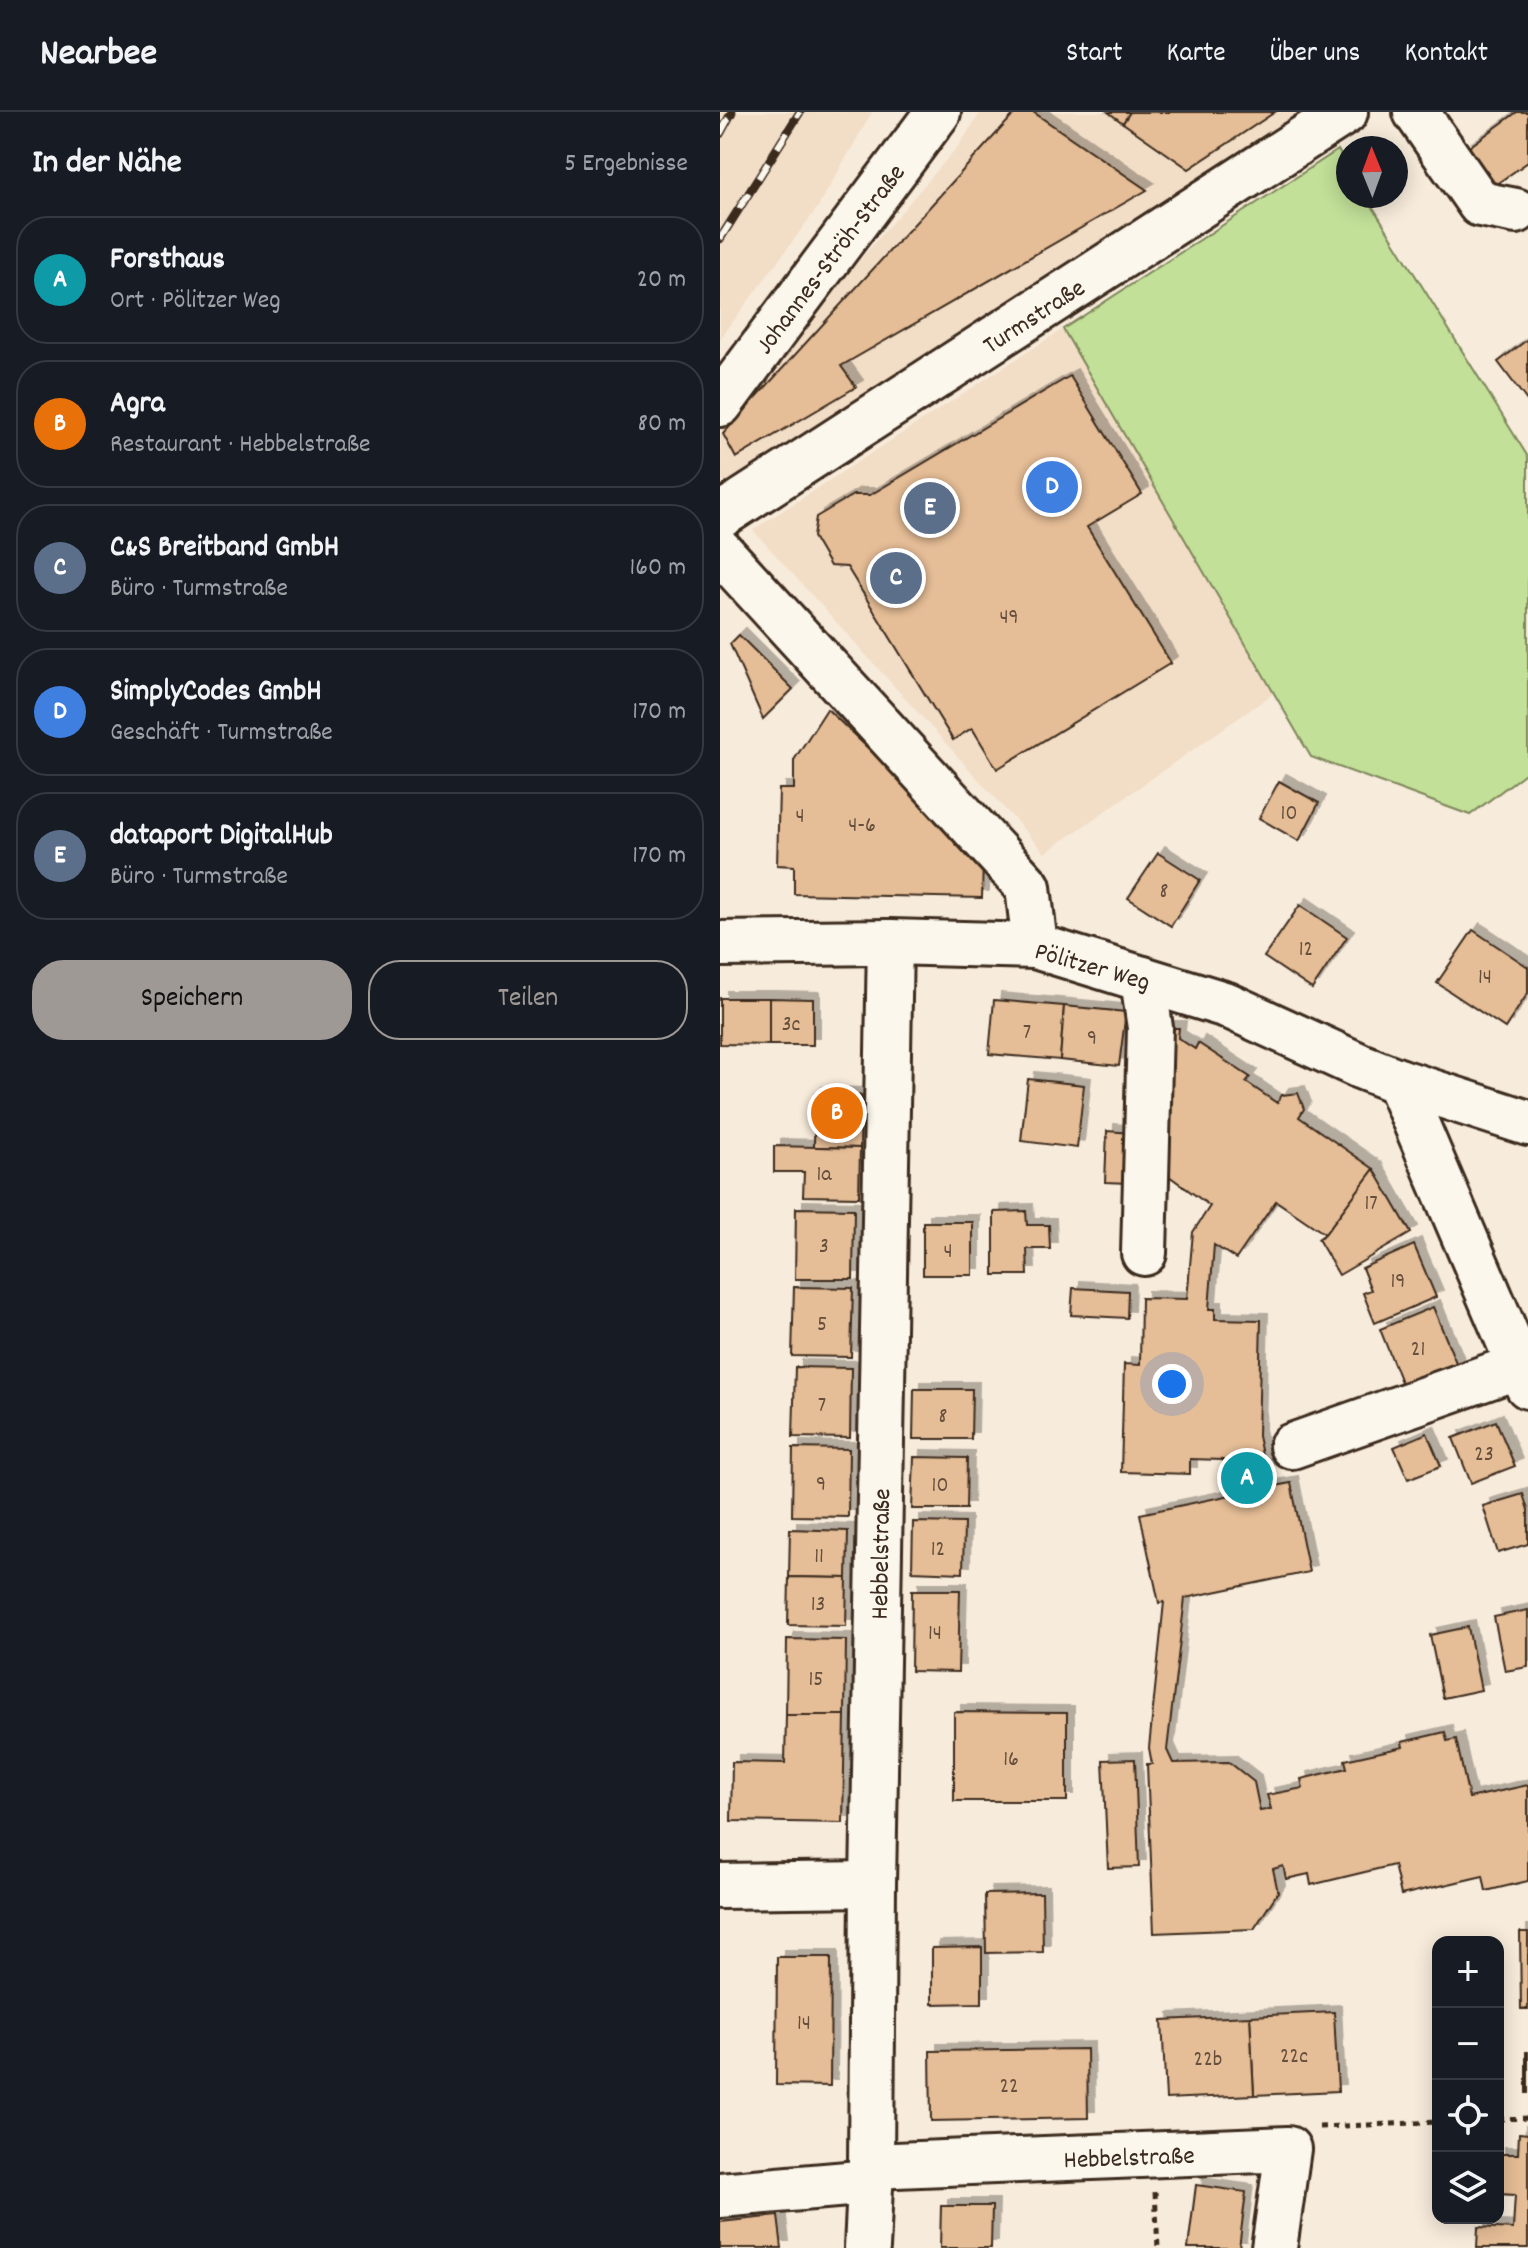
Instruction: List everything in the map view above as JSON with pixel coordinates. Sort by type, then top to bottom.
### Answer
[{"type":"street","name":"Johannes-Ströh-Straße","points":[[720,404],[938,112]]},
{"type":"street","name":"Turmstraße","points":[[720,516],[1345,112]]},
{"type":"street","points":[[1416,112],[1480,204],[1516,211]]},
{"type":"street","points":[[720,551],[1028,887],[1035,946]]},
{"type":"street","name":"Pölitzer Weg","points":[[720,944],[890,942],[1035,946],[1227,1005],[1398,1081],[1528,1123]]},
{"type":"street","name":"Hebbelstraße","points":[[867,2248],[871,2174],[873,1884],[890,942]]},
{"type":"street","points":[[1143,979],[1150,1028],[1144,1253]]},
{"type":"street","points":[[1292,1446],[1524,1376],[1398,1081]]},
{"type":"street","points":[[720,1886],[873,1884]]},
{"type":"street","points":[[1274,2248],[1288,2149]]},
{"type":"street","name":"Hebbelstraße","points":[[871,2174],[1288,2149]]},
{"type":"street","points":[[720,2195],[871,2174]]},
{"type":"path","points":[[1504,2119],[1528,2118]]},
{"type":"path","points":[[1288,2149],[1300,2128],[1432,2122]]},
{"type":"path","points":[[1153,2155],[1158,2248]]},
{"type":"shaded area","points":[[720,112],[872,112],[818,207],[720,339]]},
{"type":"shaded area","points":[[981,112],[1305,112],[739,485],[721,481],[720,436],[724,417],[960,144]]},
{"type":"shaded area","points":[[1063,329],[1274,693],[1045,853],[753,530]]},
{"type":"green space","points":[[1336,151],[1336,208],[1373,208],[1528,457],[1528,771],[1470,815],[1311,757],[1063,329]]},
{"type":"building","points":[[1016,112],[1033,112],[1147,190],[841,366],[856,387],[736,458],[723,434]]},
{"type":"building","points":[[1108,112],[1130,112],[1123,123]]},
{"type":"building","points":[[1130,112],[1275,112],[1189,169],[1123,123]]},
{"type":"building","points":[[1517,112],[1528,112],[1528,162],[1492,187],[1465,150]]},
{"type":"building","points":[[1528,339],[1528,402],[1498,362]]},
{"type":"building","points":[[1070,376],[1142,494],[1087,527],[1171,663],[997,769],[972,728],[953,740],[847,567],[830,566],[813,537],[816,517],[853,495],[870,495]]},
{"type":"building","points":[[739,635],[793,689],[763,719],[730,644]]},
{"type":"building","points":[[827,709],[983,858],[982,898],[794,894],[794,866],[777,865],[779,789],[794,789],[794,760]]},
{"type":"building","points":[[1279,781],[1319,803],[1299,841],[1259,818]]},
{"type":"building","points":[[1158,853],[1200,880],[1171,926],[1128,898]]},
{"type":"building","points":[[1300,905],[1347,937],[1312,989],[1264,957]]},
{"type":"building","points":[[1473,930],[1528,967],[1528,993],[1505,1028],[1437,983]]},
{"type":"building","points":[[720,998],[769,998],[769,1045],[720,1044]]},
{"type":"building","points":[[769,998],[813,999],[813,1045],[769,1045]]},
{"type":"building","points":[[994,1000],[1064,1006],[1060,1060],[989,1054]]},
{"type":"building","points":[[1064,1006],[1126,1012],[1119,1066],[1060,1060]]},
{"type":"building","points":[[1156,1028],[1179,1028],[1178,1038],[1195,1049],[1198,1043],[1250,1077],[1246,1082],[1277,1103],[1282,1095],[1298,1093],[1304,1109],[1299,1117],[1374,1169],[1325,1234],[1276,1201],[1236,1259],[1214,1245],[1209,1309],[1215,1309],[1215,1319],[1261,1320],[1258,1436],[1269,1487],[1291,1483],[1309,1572],[1185,1598],[1167,1750],[1173,1763],[1229,1762],[1254,1782],[1260,1811],[1271,1809],[1267,1795],[1303,1788],[1301,1779],[1347,1768],[1345,1760],[1403,1747],[1402,1742],[1445,1732],[1447,1741],[1456,1739],[1469,1798],[1528,1785],[1528,1881],[1486,1891],[1483,1876],[1401,1895],[1394,1865],[1311,1885],[1309,1874],[1286,1879],[1283,1866],[1273,1869],[1278,1892],[1254,1929],[1154,1933],[1147,1764],[1152,1764],[1149,1748],[1164,1602],[1159,1603],[1140,1514],[1231,1495],[1223,1460],[1190,1459],[1190,1474],[1121,1472],[1124,1364],[1140,1365],[1141,1298],[1187,1299],[1193,1232],[1210,1206],[1150,1162]]},
{"type":"building","points":[[1028,1079],[1084,1085],[1077,1148],[1021,1141]]},
{"type":"building","points":[[815,1094],[861,1095],[860,1148],[814,1147]]},
{"type":"building","points":[[1107,1131],[1131,1133],[1129,1183],[1105,1182]]},
{"type":"building","points":[[774,1146],[860,1148],[859,1197],[803,1196],[804,1172],[774,1172]]},
{"type":"building","points":[[1374,1169],[1411,1233],[1339,1275],[1318,1239]]},
{"type":"building","points":[[796,1208],[854,1209],[853,1279],[795,1279]]},
{"type":"building","points":[[1026,1211],[1027,1225],[1049,1225],[1050,1249],[1027,1249],[1028,1275],[994,1275],[994,1212]]},
{"type":"building","points":[[923,1222],[973,1222],[973,1275],[923,1275]]},
{"type":"building","points":[[1414,1245],[1436,1297],[1375,1323],[1363,1293],[1371,1290],[1362,1268]]},
{"type":"building","points":[[794,1287],[853,1288],[851,1357],[792,1356]]},
{"type":"building","points":[[1073,1288],[1128,1291],[1127,1318],[1071,1315]]},
{"type":"building","points":[[1433,1307],[1457,1365],[1403,1387],[1380,1329]]},
{"type":"building","points":[[795,1367],[851,1368],[850,1438],[793,1437]]},
{"type":"building","points":[[914,1389],[972,1389],[971,1439],[913,1439]]},
{"type":"building","points":[[1496,1421],[1515,1466],[1471,1483],[1453,1438]]},
{"type":"building","points":[[1427,1433],[1441,1466],[1408,1479],[1394,1447]]},
{"type":"building","points":[[793,1448],[849,1449],[848,1517],[792,1516]]},
{"type":"building","points":[[914,1457],[967,1458],[966,1509],[912,1509]]},
{"type":"building","points":[[1523,1494],[1528,1510],[1528,1544],[1498,1553],[1483,1506]]},
{"type":"building","points":[[913,1522],[964,1523],[963,1573],[912,1571]]},
{"type":"building","points":[[790,1529],[848,1531],[847,1578],[789,1577]]},
{"type":"building","points":[[789,1577],[847,1578],[846,1626],[788,1625]]},
{"type":"building","points":[[912,1590],[960,1590],[958,1672],[911,1671]]},
{"type":"building","points":[[1528,1610],[1528,1667],[1505,1671],[1494,1617]]},
{"type":"building","points":[[1468,1627],[1481,1690],[1443,1698],[1430,1635]]},
{"type":"building","points":[[787,1639],[846,1640],[845,1715],[786,1715]]},
{"type":"building","points":[[954,1712],[1067,1713],[1067,1801],[954,1801]]},
{"type":"building","points":[[786,1715],[845,1715],[843,1823],[731,1821],[732,1762],[785,1763]]},
{"type":"building","points":[[1135,1759],[1139,1867],[1108,1868],[1103,1760]]},
{"type":"building","points":[[1042,1893],[1043,1952],[986,1953],[985,1894]]},
{"type":"building","points":[[1520,1932],[1528,1932],[1528,2009],[1521,2009]]},
{"type":"building","points":[[982,1947],[982,2003],[932,2004],[932,1948]]},
{"type":"building","points":[[777,1957],[831,1957],[830,2086],[776,2085]]},
{"type":"building","points":[[1334,2012],[1338,2091],[1254,2095],[1250,2016]]},
{"type":"building","points":[[1250,2016],[1254,2095],[1166,2099],[1162,2020]]},
{"type":"building","points":[[1087,2049],[1088,2118],[931,2121],[930,2051]]},
{"type":"building","points":[[1528,2052],[1528,2093],[1526,2093]]},
{"type":"building","points":[[1519,2133],[1528,2134],[1528,2248],[1477,2248],[1478,2227],[1513,2229],[1515,2195],[1504,2194],[1504,2154],[1518,2154]]},
{"type":"building","points":[[1196,2185],[1246,2192],[1239,2248],[1188,2248]]},
{"type":"building","points":[[941,2206],[992,2206],[991,2248],[940,2248]]},
{"type":"building","points":[[778,2216],[782,2248],[720,2248],[720,2222]]},
{"type":"railway","points":[[720,134],[732,112]]},
{"type":"railway","points":[[720,239],[800,112]]},
{"type":"place","name":"SimplyCodes GmbH","points":[[1052,487]]},
{"type":"place","name":"dataport DigitalHub","points":[[930,508]]},
{"type":"place","name":"C&S Breitband GmbH","points":[[896,578]]},
{"type":"place","name":"Agra","points":[[837,1113]]},
{"type":"place","name":"Forsthaus","points":[[1247,1478]]}]
